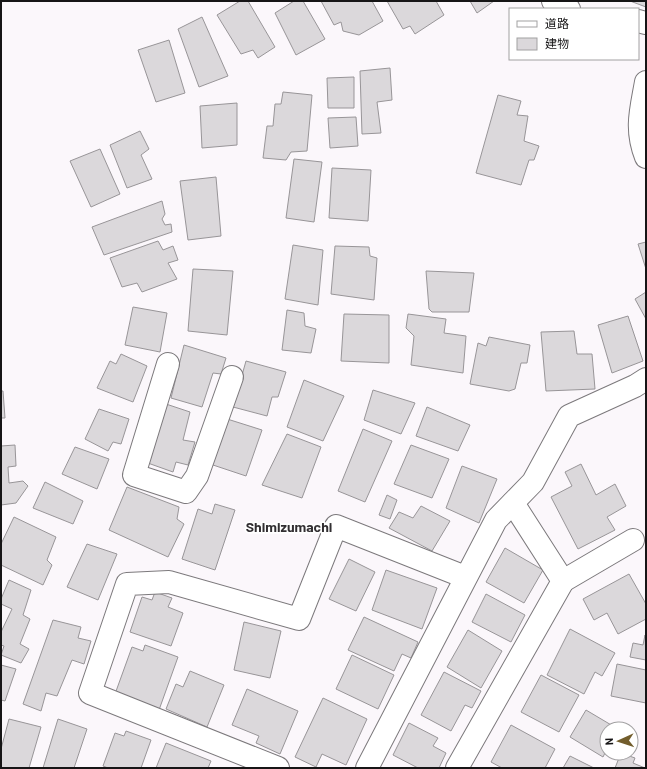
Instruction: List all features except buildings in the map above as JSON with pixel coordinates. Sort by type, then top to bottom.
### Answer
[{"type":"street","points":[[553,1],[567,8]]},
{"type":"street","points":[[646,82],[639,119],[641,145],[646,157]]},
{"type":"street","points":[[168,364],[134,475],[186,492],[197,476],[232,377]]},
{"type":"street","points":[[367,768],[496,520],[533,482],[569,416],[635,386],[646,379]]},
{"type":"street","points":[[513,503],[563,581]]},
{"type":"street","points":[[278,768],[90,693],[127,584],[169,582],[300,619],[336,526],[465,577]]},
{"type":"street","points":[[457,768],[563,581],[632,540]]},
{"type":"district","name":"Shimizumachi","points":[[289,527]]}]
